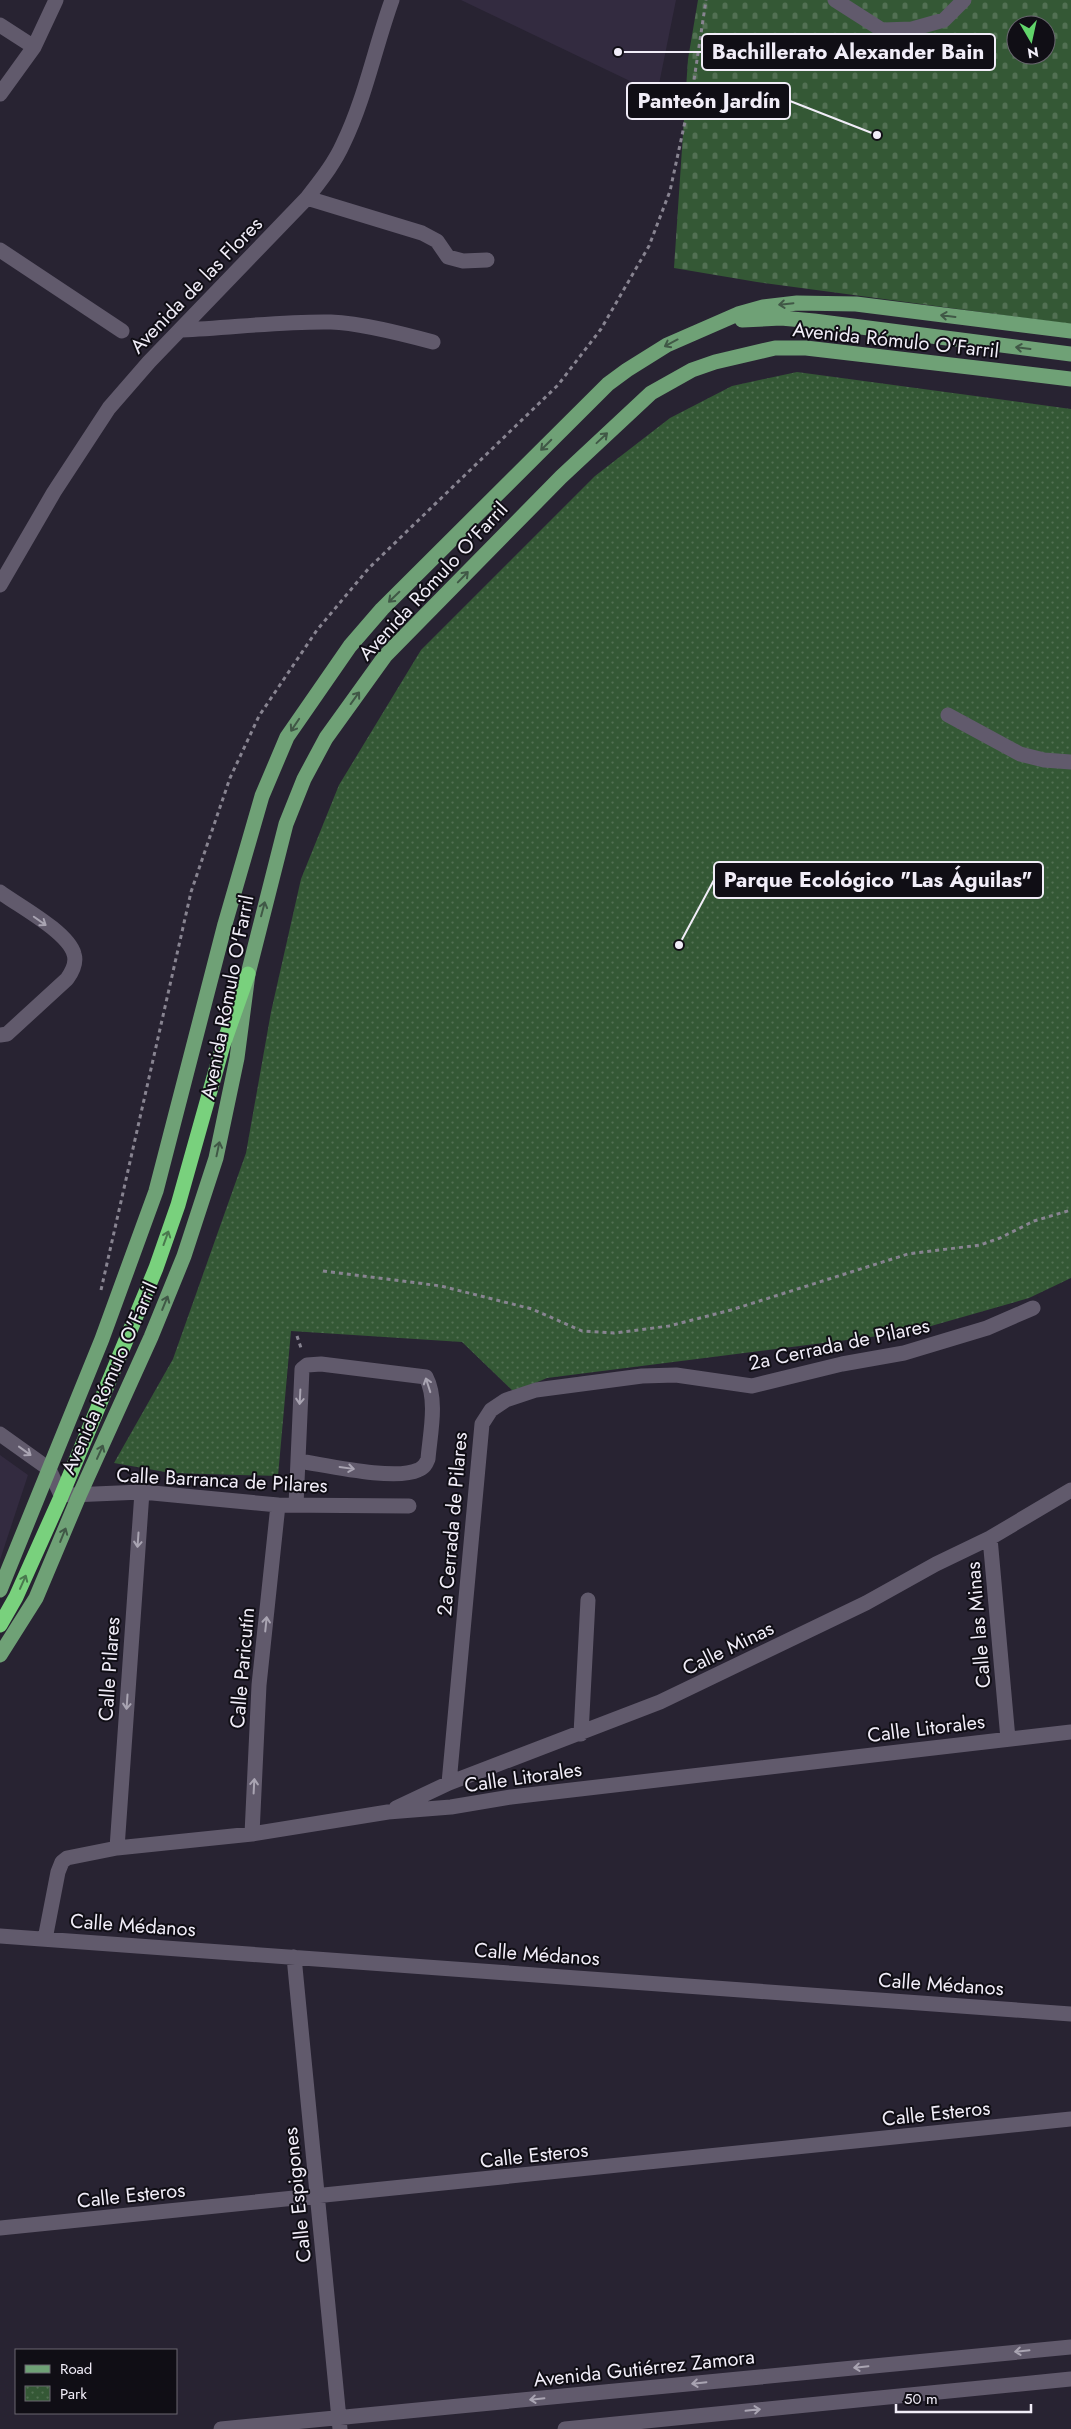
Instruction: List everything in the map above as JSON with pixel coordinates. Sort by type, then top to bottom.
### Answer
[{"type":"highway","points":[[0,1625],[16,1597],[60,1498],[156,1268],[178,1205],[223,1045],[248,974]]},
{"type":"main road","name":"Avenida Rómulo O'Farril","points":[[0,1590],[102,1339],[156,1191],[241,866],[262,796],[286,738],[350,646],[382,608],[568,423],[627,370],[692,333],[716,325],[738,314],[764,307],[797,303],[856,304],[1071,331]]},
{"type":"main road","points":[[716,325],[752,318],[781,318],[1071,354]]},
{"type":"main road","name":"Avenida Rómulo O'Farril","points":[[0,1655],[36,1598],[79,1496],[166,1302],[184,1256],[216,1158],[237,1058],[248,974],[286,824],[304,779],[326,738],[385,656],[561,477],[651,393],[692,370],[714,362],[775,348],[806,348],[1071,379]]},
{"type":"main road","points":[[52,1463],[71,1479],[84,1476],[92,1470]]},
{"type":"street","points":[[0,94],[34,47],[56,0]]},
{"type":"street","name":"Avenida de las Flores","points":[[0,585],[54,492],[109,408],[150,362],[306,198],[342,147],[353,123],[392,0]]},
{"type":"street","points":[[835,0],[882,30],[912,29],[944,20],[964,0]]},
{"type":"street","points":[[0,25],[34,47]]},
{"type":"street","points":[[306,198],[422,233],[437,241],[448,257],[456,260],[488,260]]},
{"type":"street","points":[[0,250],[122,331]]},
{"type":"street","points":[[182,330],[274,323],[333,322],[403,334],[432,342]]},
{"type":"street","points":[[948,715],[1020,754],[1044,760],[1071,762]]},
{"type":"street","points":[[0,892],[62,937],[75,955],[73,970],[67,979],[7,1034],[0,1035]]},
{"type":"street","name":"2a Cerrada de Pilares","points":[[449,1783],[482,1424],[491,1410],[506,1400],[536,1390],[642,1376],[676,1375],[752,1386],[842,1364],[904,1354],[987,1328],[1033,1308]]},
{"type":"street","points":[[296,1506],[302,1369],[307,1365],[321,1364],[426,1377],[430,1385],[432,1404],[426,1466],[417,1471],[389,1474],[298,1461]]},
{"type":"street","name":"Calle Barranca de Pilares","points":[[0,1434],[52,1463],[60,1493],[79,1496],[142,1492],[296,1506],[409,1506]]},
{"type":"street","name":"Calle Minas","points":[[388,1812],[449,1783],[581,1734],[660,1702],[866,1603],[936,1564],[990,1538],[1071,1490]]},
{"type":"street","name":"Calle Pilares","points":[[117,1848],[142,1492]]},
{"type":"street","name":"Calle Paricutín","points":[[252,1834],[259,1685],[278,1505]]},
{"type":"street","name":"Calle las Minas","points":[[990,1538],[1008,1739]]},
{"type":"street","points":[[581,1734],[588,1600]]},
{"type":"street","name":"Calle Litorales","points":[[45,1939],[58,1872],[62,1862],[67,1858],[117,1848],[252,1834],[388,1812],[451,1807],[520,1796],[1071,1732]]},
{"type":"street","name":"Calle Médanos","points":[[0,1936],[1071,2014]]},
{"type":"street","name":"Calle Espigones","points":[[294,1957],[340,2423]]},
{"type":"street","name":"Calle Esteros","points":[[0,2228],[1071,2119]]},
{"type":"street","name":"Avenida Gutiérrez Zamora","points":[[221,2429],[340,2423],[1071,2346]]},
{"type":"street","points":[[565,2429],[1071,2379]]},
{"type":"path","points":[[323,1271],[441,1286],[532,1309],[582,1331],[614,1332],[669,1326],[731,1310],[908,1254],[980,1245],[1000,1238],[1034,1221],[1071,1210]]},
{"type":"shaded area","points":[[461,0],[676,0],[657,94]]},
{"type":"shaded area","points":[[0,1455],[28,1475],[0,1560]]},
{"type":"green space","points":[[698,0],[1071,0],[1071,324],[757,282],[674,268],[688,59]]},
{"type":"green space","points":[[797,372],[1071,409],[1071,1278],[1029,1298],[910,1332],[547,1378],[514,1392],[462,1342],[291,1331],[278,1476],[171,1473],[114,1463],[173,1359],[246,1153],[271,1012],[301,879],[339,785],[421,650],[595,476],[670,418],[732,386]]},
{"type":"place","name":"Bachillerato Alexander Bain","points":[[618,52]]},
{"type":"place","name":"Panteón Jardín","points":[[877,135]]},
{"type":"place","name":"Parque Ecológico \"Las Águilas\"","points":[[679,945]]}]
